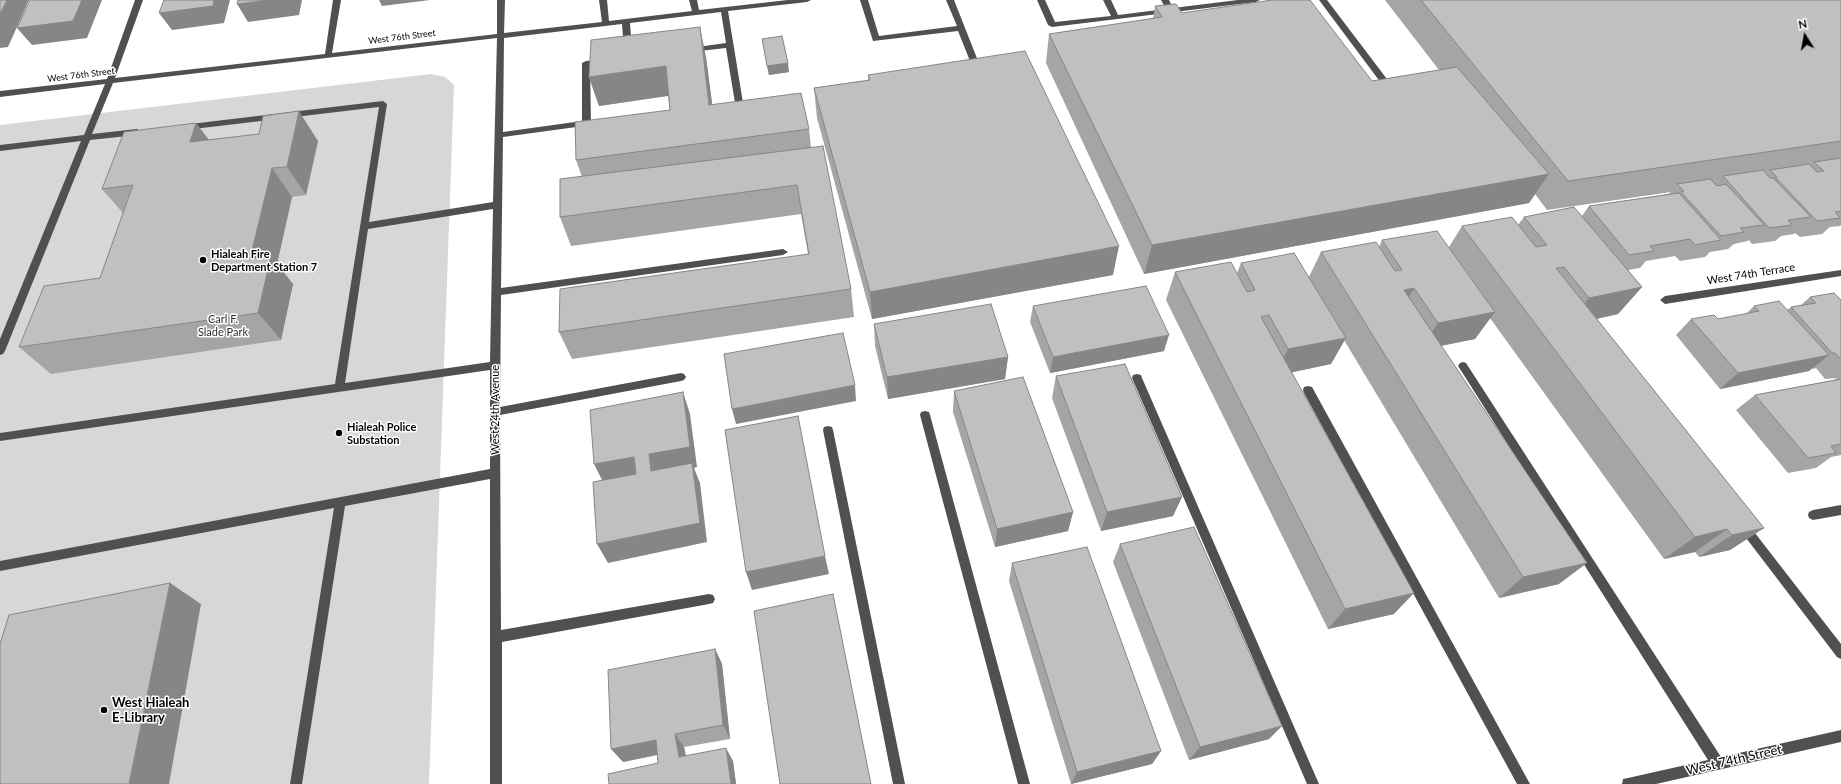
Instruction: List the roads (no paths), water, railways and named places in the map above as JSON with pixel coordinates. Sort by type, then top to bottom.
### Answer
[{"type":"street","points":[[0,351],[110,81],[139,0]]},
{"type":"street","points":[[328,56],[336,0]]},
{"type":"street","name":"West 24th Avenue","points":[[496,784],[495,365],[501,0]]},
{"type":"street","points":[[604,0],[606,23]]},
{"type":"street","points":[[693,0],[696,13]]},
{"type":"street","name":"West 76th Street","points":[[0,94],[807,0]]},
{"type":"street","points":[[864,0],[876,39],[961,28]]},
{"type":"street","points":[[950,0],[980,75]]},
{"type":"street","points":[[1041,0],[1052,25],[1256,0]]},
{"type":"street","points":[[1107,0],[1116,18]]},
{"type":"street","points":[[1165,0],[1171,11]]},
{"type":"street","points":[[1323,0],[1392,92]]},
{"type":"street","points":[[724,10],[739,103]]},
{"type":"street","points":[[499,135],[590,123],[586,63],[625,58],[626,21]]},
{"type":"street","points":[[683,51],[730,45]]},
{"type":"street","points":[[173,128],[383,104],[339,388]]},
{"type":"street","points":[[0,148],[150,131]]},
{"type":"street","points":[[364,226],[497,205]]},
{"type":"street","points":[[496,292],[783,252]]},
{"type":"street","name":"West 74th Terrace","points":[[1666,300],[1841,272]]},
{"type":"street","points":[[0,437],[495,365]]},
{"type":"street","points":[[1463,366],[1718,764]]},
{"type":"street","points":[[495,412],[681,377]]},
{"type":"street","points":[[1137,378],[1313,784]]},
{"type":"street","points":[[1308,390],[1524,784]]},
{"type":"street","points":[[925,415],[1024,784]]},
{"type":"street","points":[[828,430],[899,784]]},
{"type":"street","points":[[0,566],[495,473]]},
{"type":"street","points":[[296,784],[340,502]]},
{"type":"street","points":[[1813,515],[1841,510]]},
{"type":"street","points":[[1740,521],[1841,654]]},
{"type":"street","points":[[496,637],[709,599]]},
{"type":"street","name":"West 74th Street","points":[[1628,784],[1841,736]]},
{"type":"place","name":"Hialeah Fire Department Station 7","points":[[203,260]]},
{"type":"place","name":"Hialeah Police Substation","points":[[339,433]]},
{"type":"place","name":"West Hialeah E-Library","points":[[104,710]]},
{"type":"park label","name":"Carl F. Slade Park","points":[[223,325]]}]
